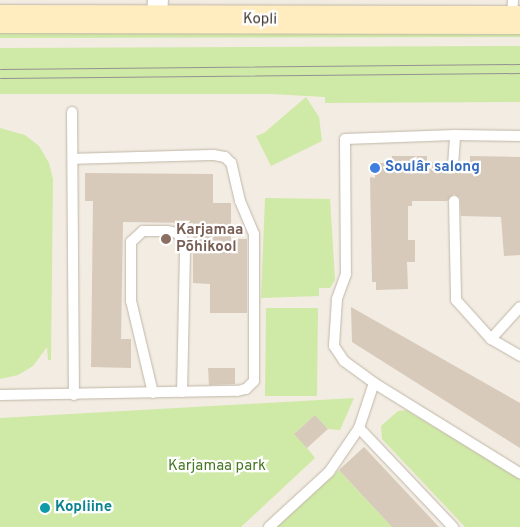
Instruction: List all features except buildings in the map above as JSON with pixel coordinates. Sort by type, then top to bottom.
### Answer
[{"type":"street","name":"Kopli","points":[[0,20],[158,9],[515,14]]},
{"type":"lane","points":[[72,112],[74,395]]},
{"type":"lane","points":[[453,166],[455,135]]},
{"type":"lane","points":[[520,136],[455,135],[345,139],[346,274],[337,299],[334,346],[344,361],[374,383],[520,473]]},
{"type":"lane","points":[[0,395],[237,391],[246,389],[254,381],[254,234],[240,201],[232,163],[225,157],[214,155],[73,159]]},
{"type":"lane","points":[[454,201],[456,300],[491,339],[520,356]]},
{"type":"lane","points":[[153,393],[131,301],[131,242],[143,231],[167,231],[177,234],[183,240],[185,250],[182,392]]},
{"type":"lane","points":[[491,339],[520,307]]},
{"type":"lane","points":[[269,527],[329,472],[359,428],[374,383]]},
{"type":"lane","points":[[359,428],[453,527]]},
{"type":"green space","points":[[520,31],[520,37],[0,38],[0,32]]},
{"type":"green space","points":[[520,46],[520,102],[325,103],[325,97],[271,94],[0,94],[0,48]]},
{"type":"green space","points":[[306,97],[319,117],[322,141],[271,166],[256,136],[264,133]]},
{"type":"green space","points":[[0,128],[25,135],[39,146],[49,163],[53,179],[51,360],[48,360],[47,347],[33,366],[18,375],[0,379]]},
{"type":"green space","points":[[265,198],[330,199],[335,280],[330,288],[319,288],[319,296],[261,298]]},
{"type":"green space","points":[[266,308],[318,308],[317,396],[265,396]]},
{"type":"green space","name":"Karjamaa park","points":[[354,398],[340,430],[328,429],[315,415],[295,433],[315,458],[241,527],[0,527],[0,418]]},
{"type":"green space","points":[[406,410],[520,479],[520,527],[465,527],[382,439],[381,426],[398,411]]},
{"type":"green space","points":[[339,470],[392,527],[277,527]]},
{"type":"tram line","points":[[0,69],[520,64]]},
{"type":"tram line","points":[[0,78],[520,73]]},
{"type":"place","name":"Soulâr salong","points":[[375,168]]},
{"type":"place","name":"Karjamaa Põhikool","points":[[166,239]]},
{"type":"place","name":"Kopliine","points":[[45,508]]}]
